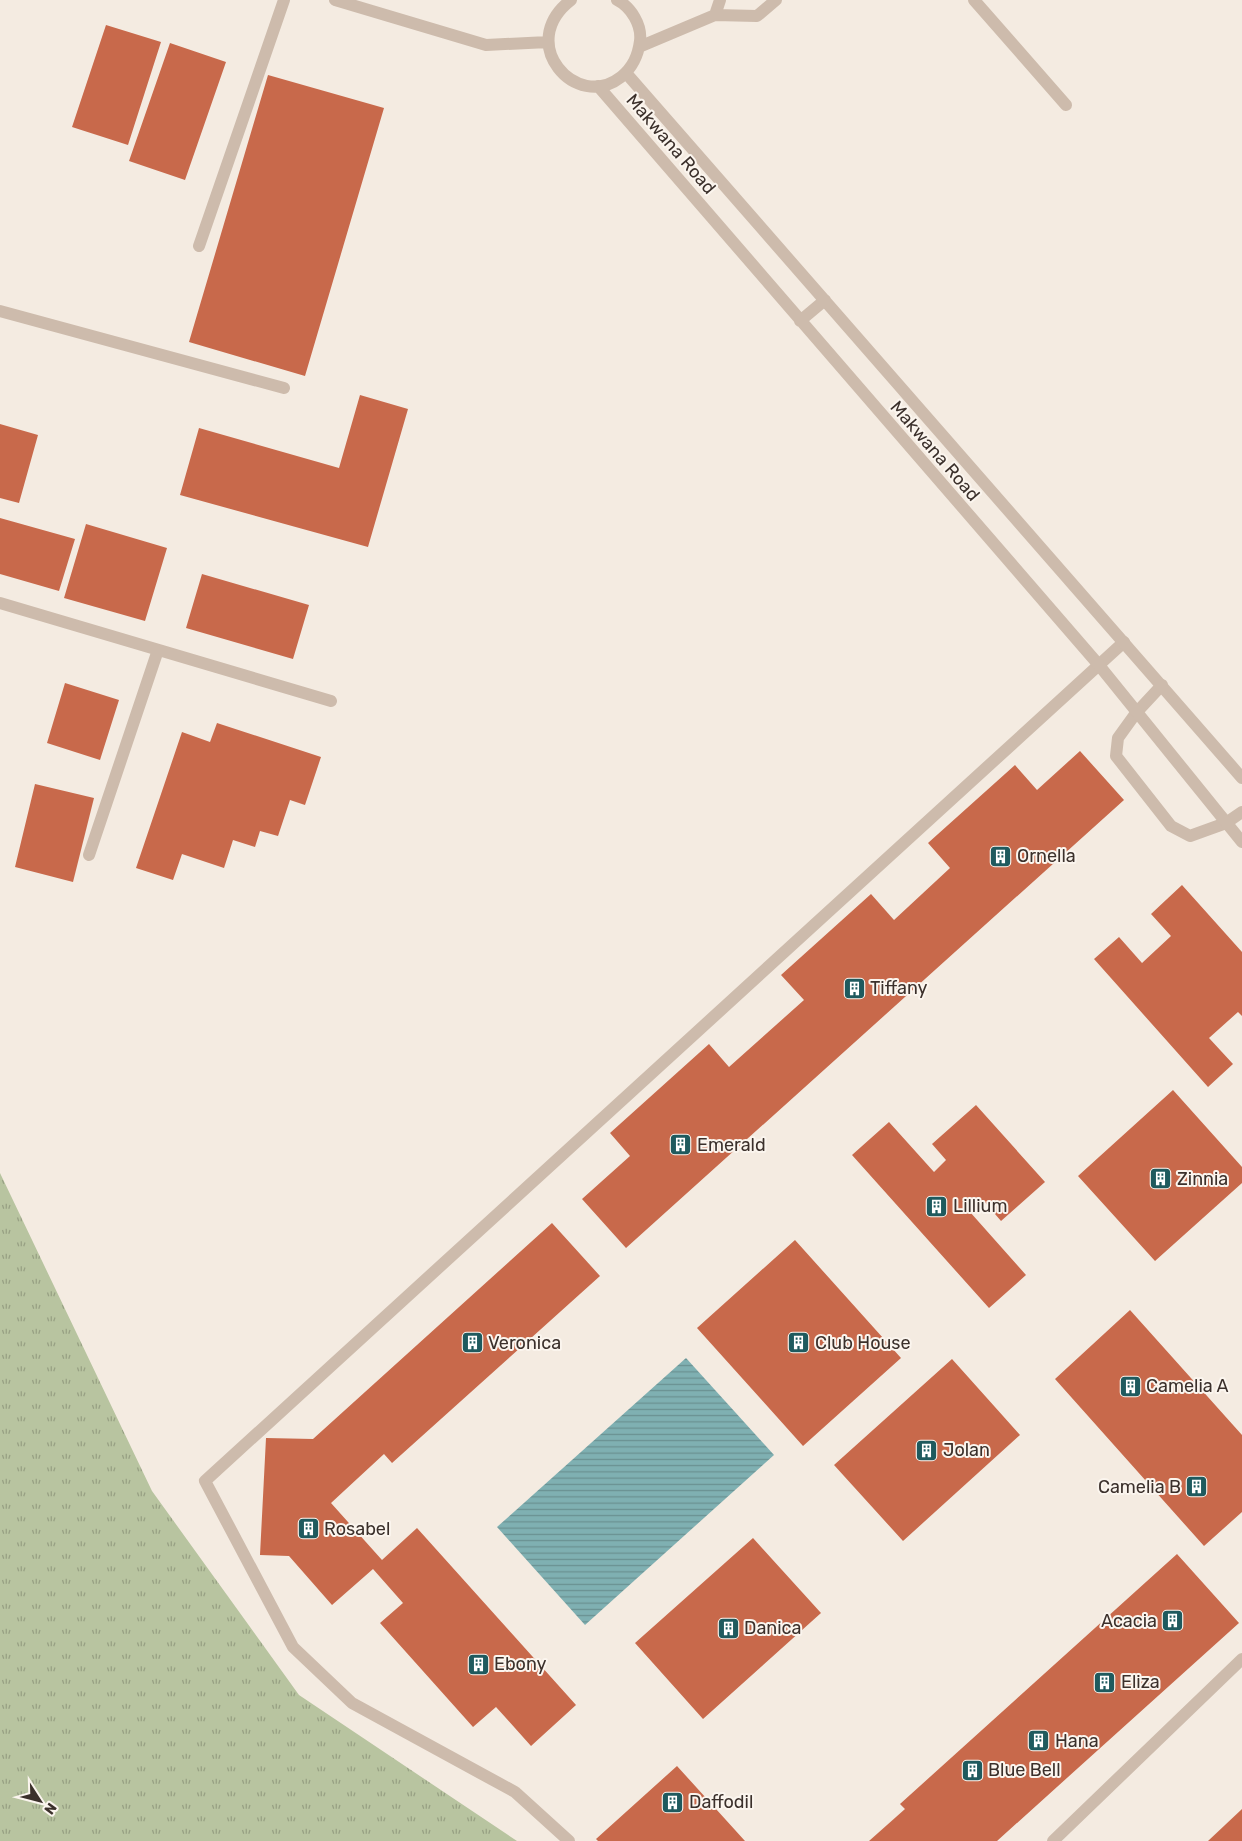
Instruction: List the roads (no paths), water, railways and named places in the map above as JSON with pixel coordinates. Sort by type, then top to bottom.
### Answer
[{"type":"street","points":[[199,246],[284,0]]},
{"type":"street","points":[[336,0],[486,45],[548,42]]},
{"type":"street","points":[[571,0],[559,9],[550,26],[548,42],[552,61],[564,75],[579,84],[598,86],[615,81],[626,73],[638,54],[640,36],[635,18],[624,4],[617,0]]},
{"type":"street","points":[[715,15],[720,0]]},
{"type":"street","points":[[639,47],[715,15],[757,16],[776,0]]},
{"type":"street","points":[[974,0],[1066,105]]},
{"type":"street","name":"Makwana Road","points":[[626,73],[1242,778]]},
{"type":"street","name":"Makwana Road","points":[[598,86],[1098,664],[1242,842]]},
{"type":"street","points":[[800,320],[825,300]]},
{"type":"street","points":[[0,312],[284,388]]},
{"type":"street","points":[[0,603],[331,702]]},
{"type":"street","points":[[569,1841],[515,1792],[352,1703],[293,1647],[205,1481],[1124,642]]},
{"type":"street","points":[[89,856],[158,650]]},
{"type":"street","points":[[1162,685],[1136,713],[1118,738],[1116,756],[1171,826],[1190,836],[1226,823],[1242,812]]},
{"type":"street","points":[[1053,1841],[1242,1659]]},
{"type":"water","points":[[686,1358],[774,1455],[585,1625],[497,1527]]},
{"type":"place","name":"Ornella","points":[[1001,856]]},
{"type":"place","name":"Tiffany","points":[[854,988]]},
{"type":"place","name":"Emerald","points":[[681,1145]]},
{"type":"place","name":"Zinnia","points":[[1161,1179]]},
{"type":"place","name":"Lillium","points":[[937,1206]]},
{"type":"place","name":"Veronica","points":[[472,1343]]},
{"type":"place","name":"Club House","points":[[799,1343]]},
{"type":"place","name":"Camelia A","points":[[1130,1386]]},
{"type":"place","name":"Jolan","points":[[927,1450]]},
{"type":"place","name":"Camelia B","points":[[1197,1487]]},
{"type":"place","name":"Rosabel","points":[[308,1529]]},
{"type":"place","name":"Acacia","points":[[1173,1621]]},
{"type":"place","name":"Danica","points":[[728,1628]]},
{"type":"place","name":"Ebony","points":[[478,1664]]},
{"type":"place","name":"Eliza","points":[[1105,1682]]},
{"type":"place","name":"Hana","points":[[1039,1741]]},
{"type":"place","name":"Blue Bell","points":[[972,1770]]},
{"type":"place","name":"Daffodil","points":[[673,1802]]}]
